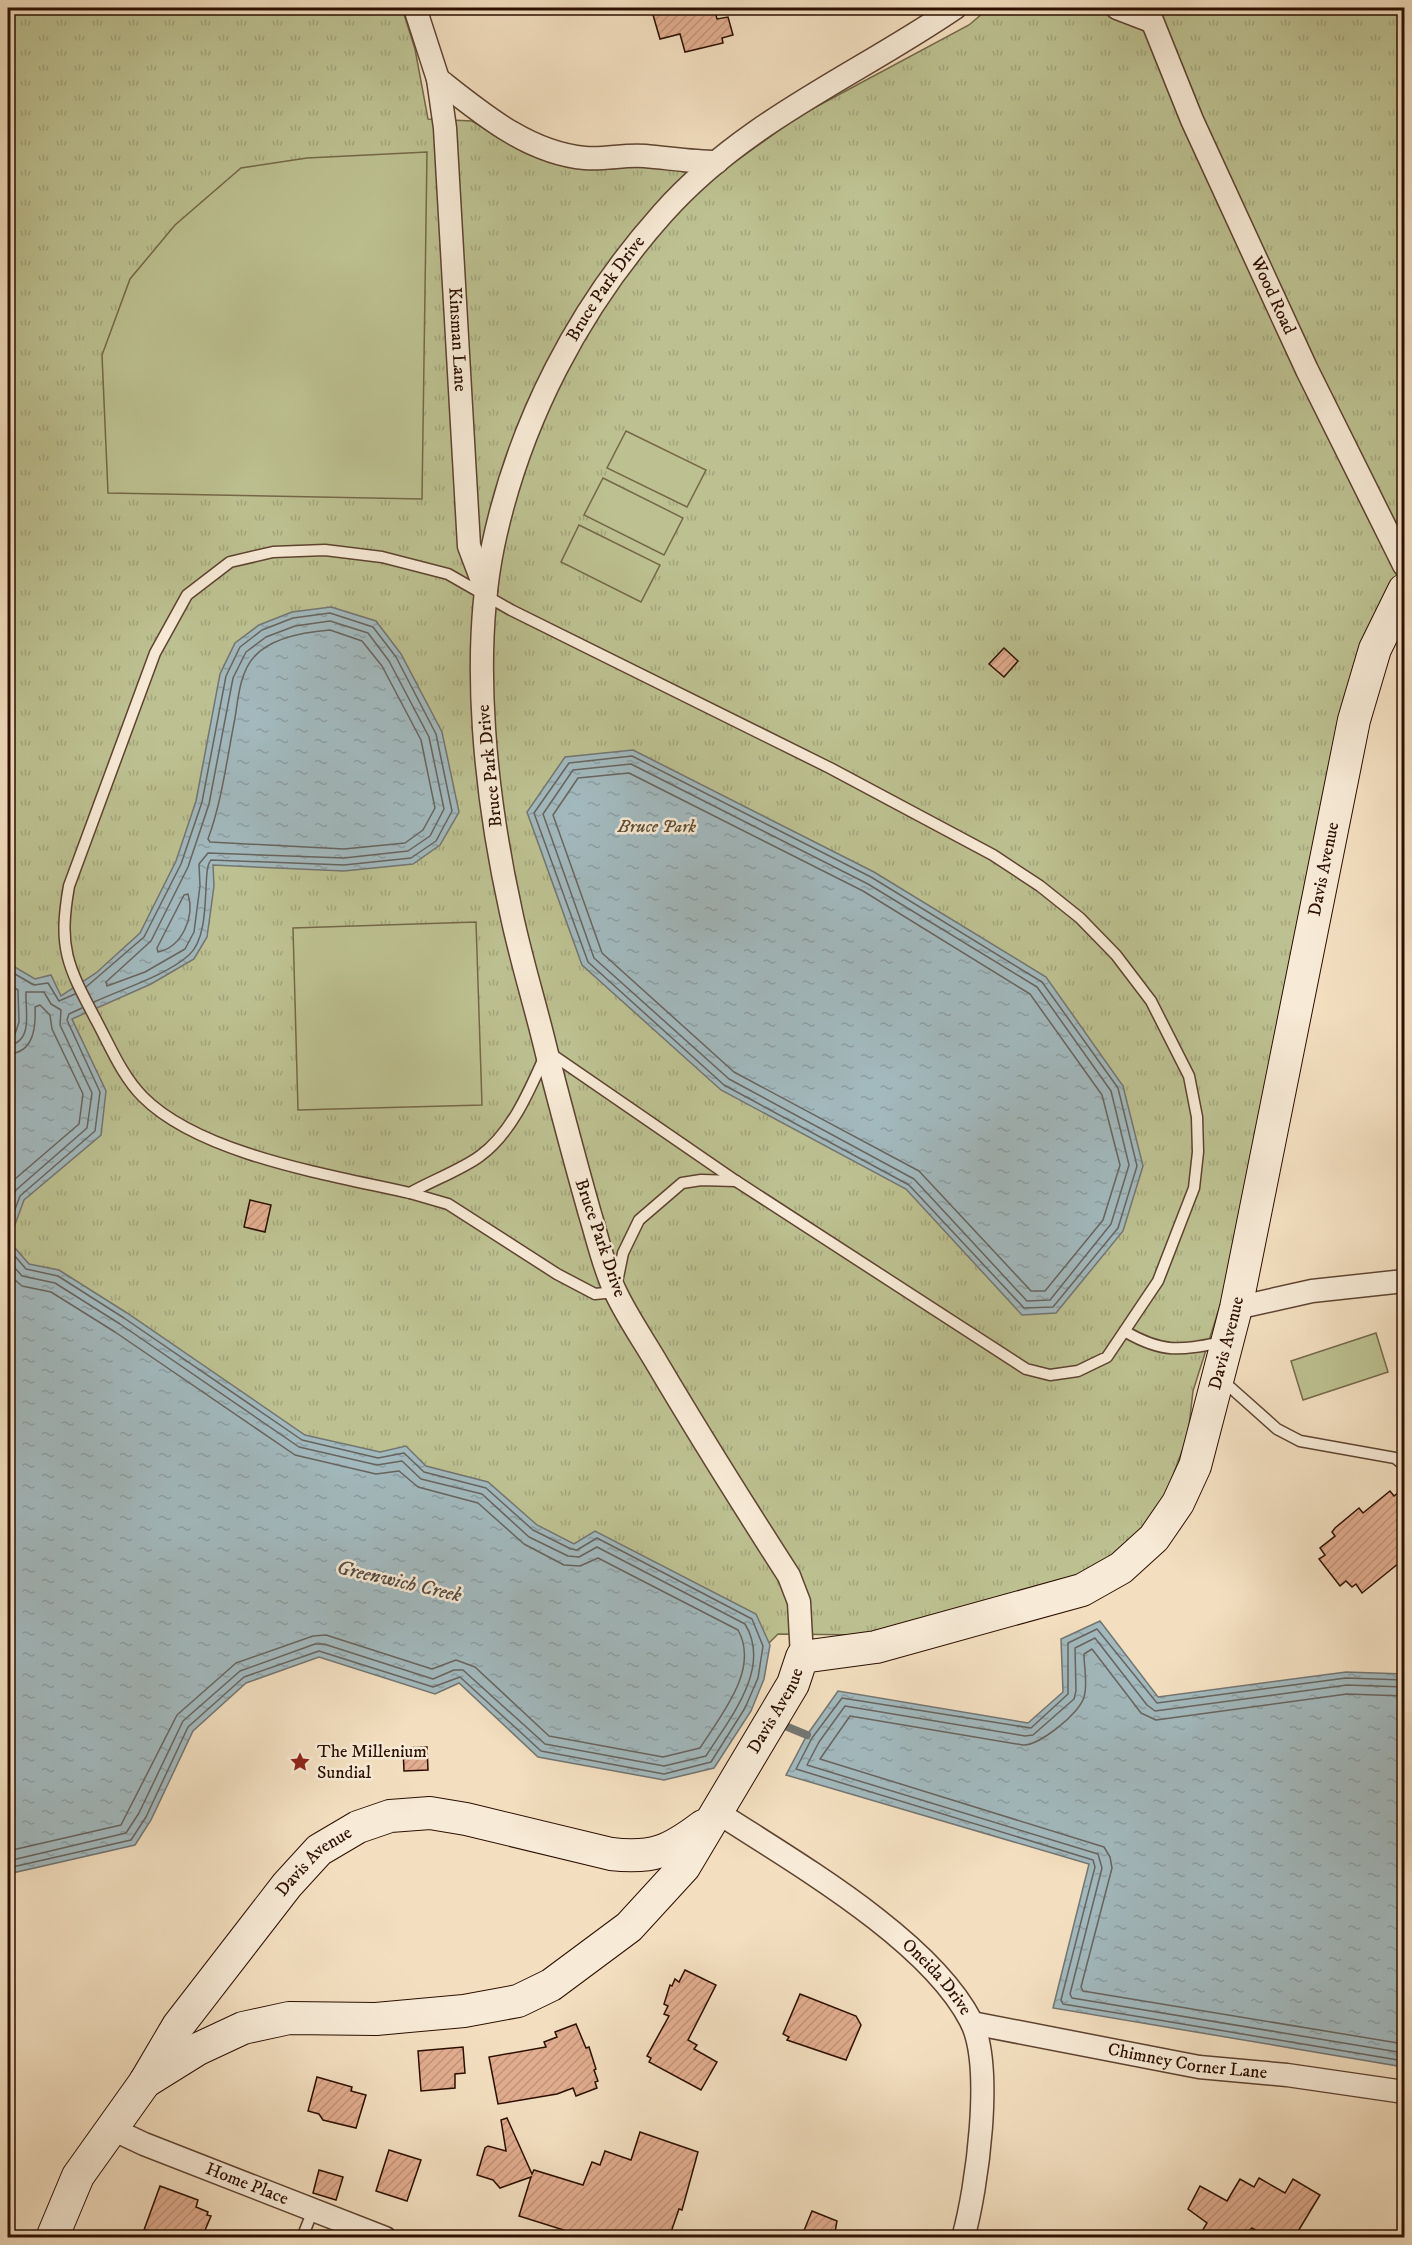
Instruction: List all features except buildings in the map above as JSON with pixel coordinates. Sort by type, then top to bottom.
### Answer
[{"type":"main road","name":"Davis Avenue","points":[[145,2082],[198,2049],[243,2028],[289,2018],[410,2017],[485,2008],[518,2001],[551,1985],[629,1927],[684,1867],[741,1775],[798,1670],[1071,1593],[1121,1568],[1154,1538],[1178,1503],[1196,1466],[1217,1375],[1236,1308],[1354,720],[1375,649],[1404,590]]},
{"type":"main road","name":"Davis Avenue","points":[[52,2238],[78,2176],[110,2128],[145,2082],[178,2025],[287,1885],[319,1850],[358,1827],[390,1816],[430,1813],[466,1819],[611,1854],[635,1857],[655,1855],[676,1846],[713,1817]]},
{"type":"street","name":"Kinsman Lane","points":[[415,8],[438,80],[445,128],[469,546],[488,596]]},
{"type":"street","name":"Bruce Park Drive","points":[[798,1670],[799,1602],[789,1576],[690,1420],[615,1292],[558,1105],[547,1051],[510,910],[489,776],[483,694],[484,633],[493,547],[509,490],[545,392],[577,326],[626,258],[665,211],[731,147],[955,8]]},
{"type":"street","name":"Wood Road","points":[[1117,8],[1149,14],[1192,120],[1307,370],[1404,565]]},
{"type":"street","points":[[438,80],[488,120],[553,151],[585,158],[643,155],[691,162],[717,162]]},
{"type":"street","points":[[1236,1308],[1312,1291],[1404,1281]]},
{"type":"street","name":"Oneida Drive","points":[[713,1817],[773,1847],[869,1915],[917,1954],[947,1984],[972,2023],[982,2072],[981,2119],[975,2178],[963,2238]]},
{"type":"street","name":"Chimney Corner Lane","points":[[972,2023],[1199,2067],[1287,2075],[1404,2092]]},
{"type":"street","name":"Home Place","points":[[110,2128],[144,2144],[385,2238]]},
{"type":"lane","points":[[410,1193],[480,1156],[507,1127],[531,1087],[547,1051],[736,1180],[1026,1369],[1050,1375],[1078,1371],[1107,1357],[1126,1332],[1158,1281],[1194,1188],[1198,1152],[1197,1117],[1189,1076],[1151,1001],[1116,955],[1080,918],[1048,892],[993,855],[830,768],[439,572],[382,557],[325,550],[273,552],[230,562],[187,595],[155,653],[69,886],[63,919],[70,970],[122,1069],[142,1096],[158,1110],[207,1138],[318,1172],[448,1204],[557,1274],[595,1294],[615,1292],[623,1253],[639,1220],[682,1183],[701,1180],[736,1180]]},
{"type":"lane","points":[[1126,1332],[1150,1346],[1174,1349],[1226,1341]]},
{"type":"lane","points":[[1217,1375],[1277,1429],[1300,1441],[1395,1458],[1404,1465]]},
{"type":"lane","points":[[302,2238],[313,2210]]},
{"type":"green space","name":"Bruce Park","points":[[8,8],[402,8],[415,49],[428,119],[472,121],[523,152],[561,165],[612,169],[652,164],[711,179],[799,116],[969,25],[989,8],[1404,8],[1404,567],[1225,1290],[1193,1391],[1188,1435],[1160,1510],[1121,1552],[1086,1573],[867,1635],[778,1634],[751,1661],[8,1458]]},
{"type":"green space","points":[[427,152],[422,499],[108,493],[102,355],[130,279],[175,225],[241,168],[307,158]]},
{"type":"green space","points":[[626,431],[706,470],[687,507],[607,468]]},
{"type":"green space","points":[[603,478],[683,518],[664,555],[584,515]]},
{"type":"green space","points":[[579,525],[660,565],[641,602],[561,562]]},
{"type":"green space","points":[[476,922],[482,1105],[298,1110],[293,928]]},
{"type":"green space","points":[[1376,1333],[1388,1372],[1303,1400],[1291,1361]]},
{"type":"water","points":[[331,607],[376,621],[401,654],[442,732],[459,812],[440,845],[413,864],[344,871],[213,865],[214,886],[207,937],[194,959],[151,984],[72,1019],[106,1091],[101,1135],[24,1200],[9,1241],[29,1264],[59,1270],[127,1313],[305,1435],[380,1452],[406,1446],[426,1466],[488,1482],[537,1525],[574,1544],[595,1531],[756,1614],[770,1645],[764,1679],[751,1711],[714,1768],[664,1780],[538,1757],[459,1683],[435,1694],[319,1657],[246,1683],[193,1731],[151,1820],[135,1845],[8,1874],[8,1039],[13,1021],[12,992],[8,988],[8,963],[35,979],[51,975],[61,996],[96,973],[140,933],[176,861],[196,801],[220,674],[235,643],[259,625],[292,612]]},
{"type":"water","points":[[633,750],[874,872],[1046,977],[1123,1086],[1143,1166],[1123,1231],[1056,1313],[1022,1315],[906,1189],[721,1090],[582,965],[527,812],[565,757]]},
{"type":"water","points":[[1100,1621],[1158,1697],[1346,1672],[1404,1674],[1404,2067],[1053,2008],[1089,1864],[786,1775],[807,1735],[838,1691],[1028,1723],[1063,1692],[1061,1639]]},
{"type":"waterway","name":"Greenwich Creek","points":[[778,1723],[807,1735]]},
{"type":"place","name":"The Millenium Sundial","points":[[300,1762]]}]
